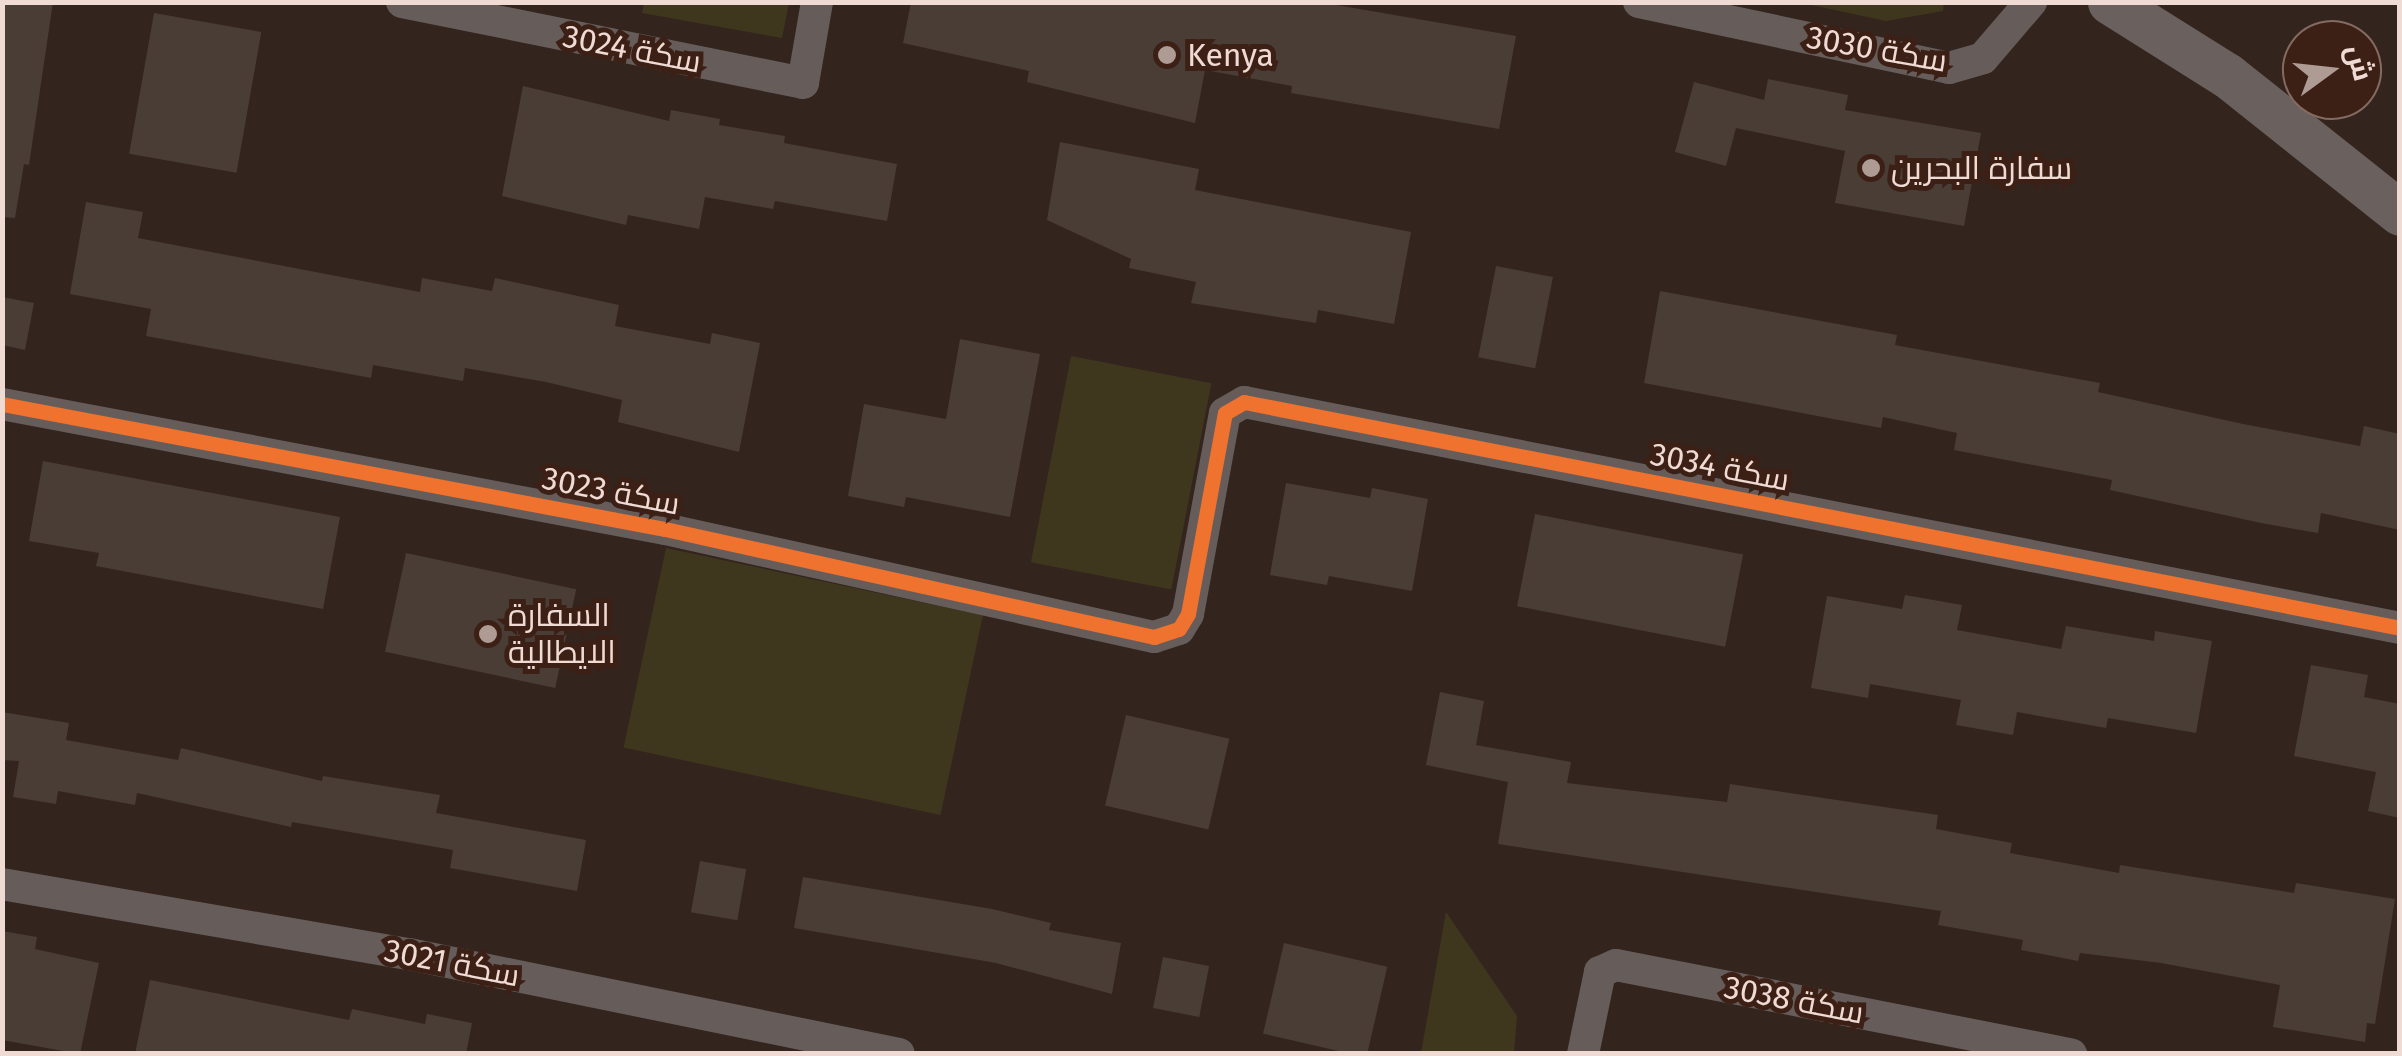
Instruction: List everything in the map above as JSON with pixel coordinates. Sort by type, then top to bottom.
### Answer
[{"type":"main road","points":[[2110,2],[2228,76],[2400,213]]},
{"type":"street","name":"سكة 3024","points":[[402,2],[803,83],[817,2]]},
{"type":"street","name":"سكة 3030","points":[[1639,2],[1949,68],[1983,58],[2031,2]]},
{"type":"street","name":"سكة 3034","points":[[1190,605],[1225,413],[1244,402],[2400,628]]},
{"type":"street","name":"سكة 3023","points":[[2,404],[665,529],[1154,637],[1179,629],[1190,605]]},
{"type":"street","name":"سكة 3021","points":[[2,884],[409,954],[899,1054]]},
{"type":"street","name":"سكة 3038","points":[[1583,1054],[1600,972],[1616,965],[2071,1054]]},
{"type":"shaded area","points":[[644,2],[789,3],[782,38],[642,13]]},
{"type":"shaded area","points":[[1802,3],[1944,3],[1943,11],[1886,21]]},
{"type":"shaded area","points":[[1071,356],[1211,383],[1171,589],[1031,562]]},
{"type":"shaded area","points":[[666,548],[983,615],[941,815],[624,748]]},
{"type":"shaded area","points":[[1446,912],[1517,1016],[1514,1053],[1421,1053]]},
{"type":"building","points":[[2,2],[53,2],[29,165],[24,164],[15,218],[2,217]]},
{"type":"building","points":[[911,2],[1319,2],[1516,36],[1499,129],[1291,93],[1292,86],[1205,70],[1195,123],[1027,82],[1029,71],[903,43]]},
{"type":"building","points":[[154,13],[261,32],[237,173],[129,154]]},
{"type":"building","points":[[1768,79],[1848,95],[1845,110],[1981,133],[1964,226],[1835,203],[1845,151],[1736,128],[1726,166],[1675,152],[1694,82],[1764,100]]},
{"type":"building","points":[[523,86],[669,121],[671,110],[720,119],[719,125],[785,136],[784,143],[897,164],[887,221],[775,201],[773,209],[705,197],[699,229],[628,215],[626,225],[502,196]]},
{"type":"building","points":[[1060,142],[1199,169],[1195,190],[1411,232],[1394,324],[1318,310],[1316,323],[1191,303],[1196,282],[1129,268],[1131,259],[1047,220]]},
{"type":"building","points":[[86,202],[143,212],[138,238],[420,292],[422,278],[492,291],[495,278],[619,305],[615,326],[710,344],[712,333],[760,343],[739,452],[618,422],[622,400],[546,382],[465,368],[463,381],[373,365],[371,378],[146,336],[151,309],[70,294]]},
{"type":"building","points":[[1496,266],[1553,277],[1535,368],[1478,357]]},
{"type":"building","points":[[1660,291],[1897,335],[1895,345],[2100,383],[2098,392],[2243,424],[2360,446],[2364,426],[2400,434],[2400,530],[2321,513],[2318,533],[2261,523],[2110,490],[2112,480],[1954,450],[1957,433],[1883,417],[1881,428],[1644,383]]},
{"type":"building","points":[[2,297],[34,303],[25,350],[2,345]]},
{"type":"building","points":[[960,339],[1040,354],[1010,517],[906,497],[904,507],[848,496],[864,404],[946,419]]},
{"type":"building","points":[[43,461],[340,517],[323,609],[96,566],[99,553],[29,541]]},
{"type":"building","points":[[1286,483],[1370,498],[1372,488],[1428,499],[1412,591],[1329,576],[1327,585],[1270,575]]},
{"type":"building","points":[[1535,514],[1743,554],[1725,647],[1517,606]]},
{"type":"building","points":[[406,553],[576,589],[555,688],[385,652]]},
{"type":"building","points":[[1905,595],[1962,605],[1957,630],[2061,649],[2066,626],[2154,641],[2155,631],[2212,641],[2196,733],[2108,718],[2106,728],[2017,712],[2013,735],[1956,725],[1961,700],[1870,684],[1868,698],[1811,688],[1827,596],[1902,609]]},
{"type":"building","points":[[2311,665],[2368,675],[2364,697],[2400,704],[2400,818],[2368,811],[2376,772],[2294,756]]},
{"type":"building","points":[[1440,692],[1484,701],[1476,745],[1571,762],[1567,783],[1727,802],[1730,784],[1938,815],[1936,829],[2012,843],[2010,853],[2119,873],[2120,865],[2294,893],[2296,883],[2395,899],[2375,1024],[2367,1023],[2365,1042],[2273,1027],[2280,985],[2161,963],[2080,953],[2078,961],[2021,950],[2023,940],[1938,925],[1941,911],[1498,844],[1508,782],[1426,765]]},
{"type":"building","points":[[2,712],[69,723],[66,740],[178,760],[181,748],[322,781],[323,776],[440,795],[436,813],[586,840],[577,891],[450,868],[453,850],[292,822],[291,827],[137,793],[135,805],[58,791],[56,804],[13,797],[19,761],[2,760]]},
{"type":"building","points":[[1126,715],[1229,739],[1208,829],[1105,806]]},
{"type":"building","points":[[700,861],[746,869],[737,920],[691,912]]},
{"type":"building","points":[[803,877],[992,909],[1051,923],[1049,930],[1121,943],[1112,994],[996,963],[794,928]]},
{"type":"building","points":[[2,931],[37,937],[35,949],[99,963],[80,1054],[2,1040]]},
{"type":"building","points":[[1284,943],[1387,967],[1367,1054],[1351,1054],[1263,1034]]},
{"type":"building","points":[[1163,957],[1209,966],[1199,1017],[1153,1008]]},
{"type":"building","points":[[150,980],[349,1020],[352,1009],[425,1024],[427,1014],[472,1023],[466,1054],[135,1054]]},
{"type":"cycle path","points":[[2,404],[665,529],[1154,637],[1179,629],[1188,614],[1225,413],[1244,402],[2400,628]]},
{"type":"place","name":"Kenya","points":[[1167,55]]},
{"type":"place","name":"سفارة البحرين","points":[[1871,168]]},
{"type":"place","name":"السفارة الايطالية","points":[[488,634]]}]
